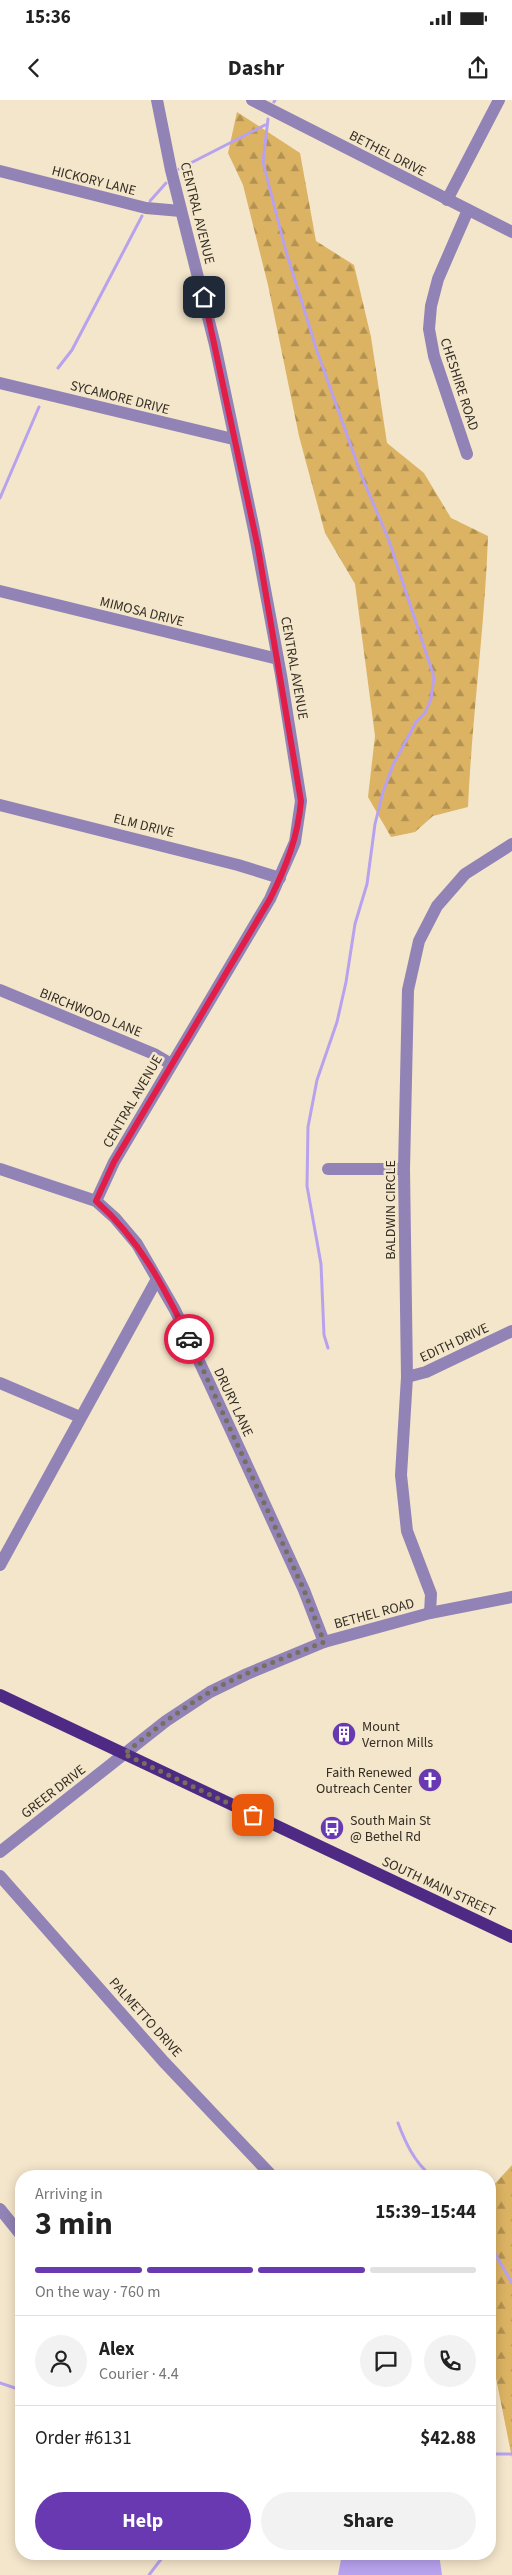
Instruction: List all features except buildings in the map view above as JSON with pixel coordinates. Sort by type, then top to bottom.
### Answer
[{"type":"main road","name":"SOUTH MAIN STREET","points":[[0,1695],[512,1937]]},
{"type":"street","name":"CENTRAL AVENUE","points":[[96,1201],[114,1162],[170,1064],[222,981],[280,878],[294,842],[301,801],[278,659],[254,530],[233,439],[215,346],[181,212],[157,100]]},
{"type":"street","name":"BETHEL DRIVE","points":[[252,100],[512,232]]},
{"type":"street","points":[[448,200],[499,100]]},
{"type":"street","name":"HICKORY LANE","points":[[0,171],[146,208],[181,212]]},
{"type":"street","name":"CHESHIRE ROAD","points":[[467,454],[434,356],[429,329],[431,306],[438,279],[468,210]]},
{"type":"street","name":"SYCAMORE DRIVE","points":[[0,383],[233,439]]},
{"type":"street","name":"MIMOSA DRIVE","points":[[0,591],[278,659]]},
{"type":"street","name":"ELM DRIVE","points":[[0,805],[238,864],[280,878]]},
{"type":"street","name":"BALDWIN CIRCLE","points":[[430,1613],[430,1594],[407,1531],[401,1475],[407,1377],[404,1169],[408,990],[419,941],[437,906],[451,888],[480,862],[512,844]]},
{"type":"street","name":"BIRCHWOOD LANE","points":[[0,990],[154,1054],[170,1064]]},
{"type":"street","name":"DRURY LANE","points":[[0,1169],[96,1201],[115,1218],[137,1244],[175,1310],[304,1590],[324,1642]]},
{"type":"street","points":[[328,1169],[404,1169]]},
{"type":"street","points":[[0,1565],[157,1279]]},
{"type":"street","name":"EDITH DRIVE","points":[[407,1377],[426,1372],[512,1331]]},
{"type":"street","points":[[0,1383],[80,1417]]},
{"type":"street","name":"BETHEL ROAD","points":[[124,1754],[166,1721],[210,1692],[247,1674],[324,1642],[430,1613],[512,1597]]},
{"type":"street","name":"GREER DRIVE","points":[[0,1852],[124,1754]]},
{"type":"street","name":"PALMETTO DRIVE","points":[[0,1876],[164,2062],[266,2170]]},
{"type":"street","points":[[0,2209],[15,2228]]},
{"type":"green space","points":[[237,112],[300,153],[316,241],[354,265],[371,337],[387,443],[424,473],[451,518],[488,536],[468,807],[433,816],[415,832],[391,837],[368,797],[375,736],[355,584],[325,533],[299,436],[268,285],[243,185],[228,153]]},
{"type":"green space","points":[[512,2165],[512,2458],[496,2378],[496,2182]]},
{"type":"shaded area","points":[[341,2560],[440,2560],[442,2575],[338,2575]]},
{"type":"waterway","points":[[268,119],[263,162],[285,248],[317,351],[362,477],[388,538],[434,677],[431,699],[425,713],[416,722],[393,765],[383,792],[375,824],[367,884],[355,924],[346,982],[337,1022],[317,1080],[308,1127],[307,1186],[321,1264],[324,1335],[328,1348]]},
{"type":"waterway","points":[[179,169],[265,125]]},
{"type":"waterway","points":[[150,201],[166,183]]},
{"type":"waterway","points":[[58,368],[72,350],[142,216]]},
{"type":"waterway","points":[[0,498],[39,407]]},
{"type":"waterway","points":[[398,2123],[411,2152],[426,2170]]},
{"type":"waterway","points":[[496,2255],[512,2283]]},
{"type":"waterway","points":[[0,2383],[15,2388]]},
{"type":"waterway","points":[[496,2454],[512,2454]]},
{"type":"waterway","points":[[149,2575],[160,2560]]},
{"type":"way so far","points":[[189,1339],[304,1590],[324,1642],[247,1674],[210,1692],[166,1721],[124,1754],[253,1815]]},
{"type":"place","name":"Mount Vernon Mills","points":[[344,1734]]},
{"type":"place","name":"Faith Renewed Outreach Center","points":[[430,1780]]},
{"type":"place","name":"South Main St @ Bethel Rd","points":[[332,1828]]},
{"type":"route","points":[[189,1339],[150,1262],[115,1218],[96,1201],[104,1180],[170,1064],[183,1046],[270,899],[288,862],[300,815],[301,801],[275,639],[258,548],[238,452],[233,439],[230,415],[204,297]]}]
